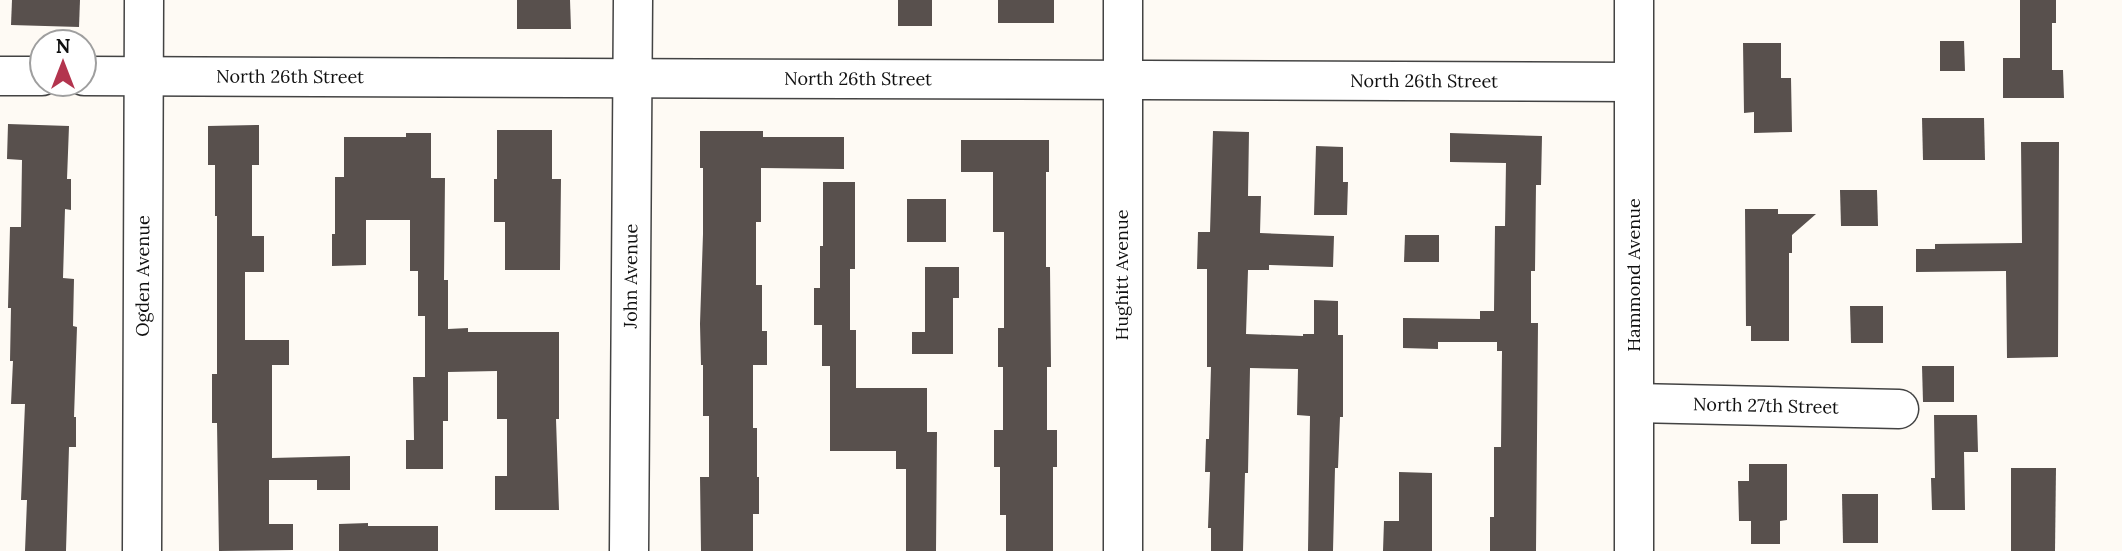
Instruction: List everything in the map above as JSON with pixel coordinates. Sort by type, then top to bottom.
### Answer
[{"type":"street","name":"Ogden Avenue","points":[[142,551],[144,0]]},
{"type":"street","name":"John Avenue","points":[[629,551],[633,0]]},
{"type":"street","name":"Hughitt Avenue","points":[[1123,0],[1123,551]]},
{"type":"street","name":"Hammond Avenue","points":[[1634,0],[1634,551]]},
{"type":"street","points":[[0,76],[28,76]]},
{"type":"street","name":"North 26th Street","points":[[98,76],[1633,82]]},
{"type":"street","name":"North 27th Street","points":[[1635,403],[1899,409]]},
{"type":"building","points":[[12,0],[80,0],[79,27],[11,25]]},
{"type":"building","points":[[517,0],[570,0],[571,29],[517,29]]},
{"type":"building","points":[[898,0],[932,0],[932,26],[898,26]]},
{"type":"building","points":[[998,0],[1054,0],[1054,23],[998,23]]},
{"type":"building","points":[[2020,0],[2056,0],[2056,23],[2052,23],[2052,70],[2063,70],[2064,98],[2003,98],[2003,58],[2020,58]]},
{"type":"building","points":[[1940,41],[1964,41],[1965,71],[1940,71]]},
{"type":"building","points":[[1743,43],[1781,43],[1781,78],[1791,78],[1792,132],[1754,133],[1754,112],[1744,113]]},
{"type":"building","points":[[1922,118],[1984,118],[1985,160],[1923,160]]},
{"type":"building","points":[[8,124],[69,126],[67,179],[71,179],[71,210],[65,209],[63,278],[74,279],[73,326],[77,327],[74,417],[76,447],[69,447],[66,551],[25,551],[27,500],[21,500],[25,404],[11,404],[13,361],[10,361],[11,308],[8,308],[10,227],[21,227],[22,160],[7,159]]},
{"type":"building","points":[[259,125],[259,165],[252,165],[252,236],[264,236],[264,272],[245,272],[245,340],[289,340],[289,365],[272,365],[272,458],[350,456],[350,490],[317,490],[317,480],[269,480],[269,524],[293,524],[293,550],[219,551],[217,423],[212,423],[212,374],[217,374],[217,216],[215,165],[208,165],[208,126]]},
{"type":"building","points":[[497,130],[552,130],[552,179],[561,179],[560,270],[505,270],[505,222],[494,222]]},
{"type":"building","points":[[700,131],[763,131],[763,137],[844,137],[844,169],[761,168],[761,222],[756,222],[756,285],[762,285],[762,331],[767,331],[767,365],[753,365],[753,428],[757,428],[759,514],[753,514],[753,551],[701,551],[700,477],[709,477],[709,416],[703,416],[701,365],[703,168],[700,168]]},
{"type":"building","points":[[1213,131],[1249,132],[1248,196],[1261,196],[1260,233],[1334,236],[1333,267],[1269,265],[1269,270],[1248,270],[1246,334],[1314,334],[1314,300],[1338,301],[1338,335],[1343,335],[1343,417],[1340,417],[1338,468],[1335,468],[1333,551],[1308,551],[1310,416],[1297,415],[1298,369],[1250,368],[1243,551],[1211,551],[1211,528],[1208,528],[1210,472],[1205,472],[1206,439],[1209,439],[1211,367],[1207,367],[1207,269],[1197,269],[1198,232],[1210,232]]},
{"type":"building","points":[[406,133],[431,133],[431,178],[445,178],[444,280],[448,280],[448,329],[468,328],[468,332],[559,332],[559,419],[556,419],[559,510],[495,510],[495,476],[507,476],[507,419],[497,419],[497,371],[448,372],[448,421],[443,421],[443,469],[406,469],[406,440],[414,440],[413,377],[425,377],[425,316],[418,316],[418,271],[410,271],[410,220],[366,220],[366,265],[332,266],[332,234],[335,234],[335,177],[344,177],[344,137],[406,137]]},
{"type":"building","points":[[1450,133],[1542,136],[1541,185],[1536,185],[1535,271],[1531,271],[1531,323],[1538,323],[1536,551],[1490,551],[1490,517],[1494,517],[1494,447],[1501,447],[1502,351],[1497,351],[1497,342],[1438,342],[1438,349],[1403,348],[1403,318],[1480,319],[1480,311],[1494,311],[1495,226],[1505,226],[1506,163],[1450,162]]},
{"type":"building","points":[[961,140],[1049,140],[1049,172],[1046,172],[1046,267],[1050,267],[1051,367],[1047,367],[1047,430],[1057,430],[1057,467],[1053,467],[1053,551],[1006,551],[1006,515],[1000,515],[1000,467],[994,467],[994,430],[1003,430],[1003,367],[998,367],[998,328],[1004,328],[1004,232],[993,232],[993,172],[961,172]]},
{"type":"building","points":[[2021,142],[2059,142],[2058,357],[2007,358],[2006,271],[1916,272],[1916,249],[1935,249],[1935,244],[2022,243]]},
{"type":"building","points":[[1316,146],[1343,147],[1343,182],[1348,182],[1347,215],[1314,215]]},
{"type":"building","points":[[823,182],[855,182],[855,269],[850,269],[850,330],[856,330],[856,388],[927,388],[927,432],[937,432],[936,551],[906,551],[906,469],[896,469],[896,451],[830,451],[830,366],[822,366],[822,325],[814,325],[814,288],[820,288],[820,246],[823,246]]},
{"type":"building","points":[[1840,190],[1877,190],[1878,226],[1841,226]]},
{"type":"building","points":[[907,199],[946,199],[946,242],[907,242]]},
{"type":"building","points":[[1745,209],[1778,209],[1778,214],[1816,214],[1792,235],[1792,253],[1789,253],[1789,341],[1751,341],[1751,326],[1746,326]]},
{"type":"building","points":[[1405,235],[1439,235],[1439,262],[1404,262]]},
{"type":"building","points":[[925,267],[959,267],[959,298],[953,298],[953,354],[912,354],[912,332],[925,332]]},
{"type":"building","points":[[1850,306],[1883,306],[1883,343],[1851,343]]},
{"type":"building","points":[[1922,366],[1954,366],[1954,402],[1923,402]]},
{"type":"building","points":[[1934,415],[1977,415],[1978,452],[1964,452],[1965,510],[1932,510],[1931,478],[1935,478]]},
{"type":"building","points":[[1749,464],[1787,464],[1787,520],[1780,521],[1780,544],[1751,544],[1751,521],[1739,521],[1738,481],[1749,481]]},
{"type":"building","points":[[2011,468],[2056,468],[2055,551],[2011,551]]},
{"type":"building","points":[[1399,472],[1432,473],[1432,551],[1383,551],[1384,521],[1399,521]]},
{"type":"building","points":[[1842,494],[1878,494],[1878,543],[1843,543]]},
{"type":"building","points":[[368,523],[368,526],[438,526],[438,551],[339,551],[339,524]]}]
